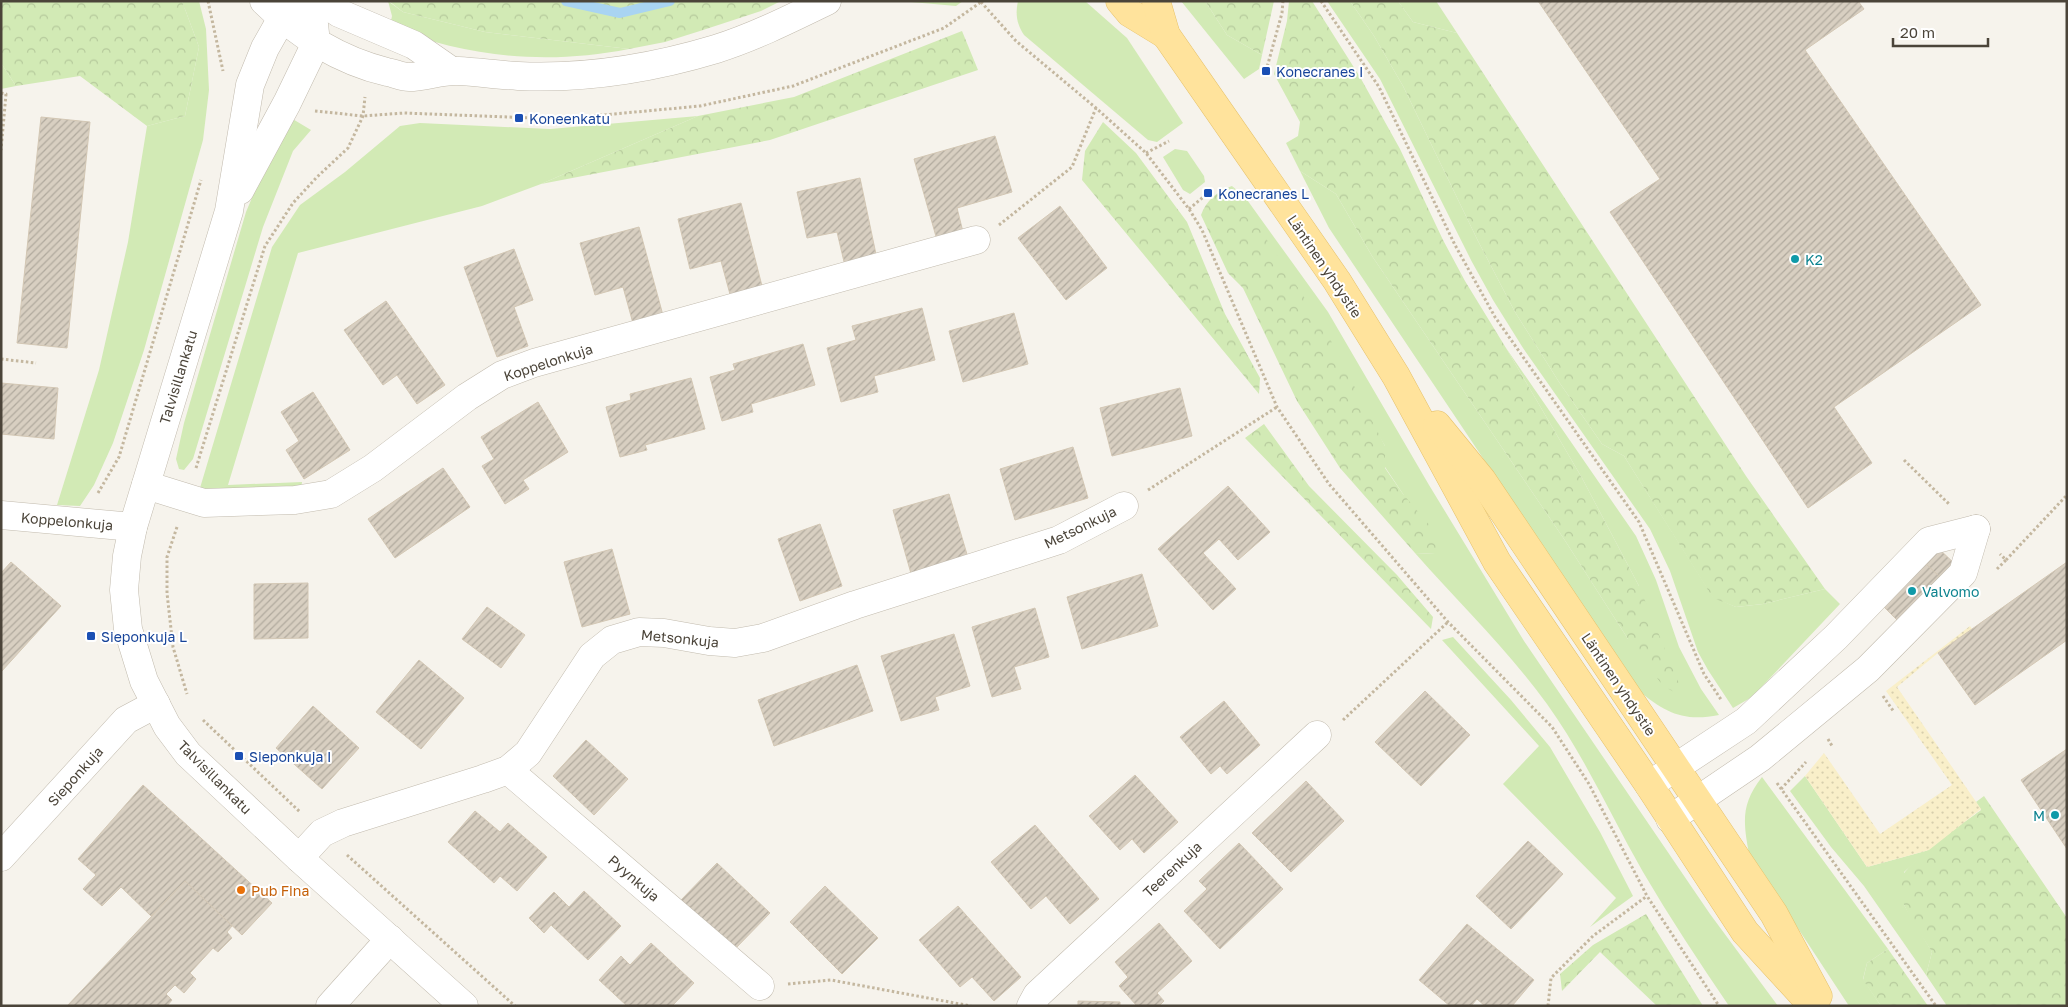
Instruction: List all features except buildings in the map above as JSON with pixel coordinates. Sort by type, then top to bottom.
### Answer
[{"type":"main road","name":"Läntinen yhdystie","points":[[1120,1],[1130,13],[1166,35]]},
{"type":"main road","name":"Läntinen yhdystie","points":[[1156,1],[1166,35],[1337,281],[1396,376],[1497,562],[1649,785],[1745,932],[1813,1006]]},
{"type":"main road","name":"Läntinen yhdystie","points":[[1396,376],[1482,480],[1774,914],[1823,1006]]},
{"type":"street","name":"Talvisillankatu","points":[[303,1],[273,10],[264,48],[250,85],[229,211],[133,527],[126,556],[124,590],[128,629],[144,681],[167,726],[188,754],[299,858],[464,1006]]},
{"type":"street","points":[[312,1],[316,43]]},
{"type":"street","points":[[321,1],[339,13],[414,45],[450,70]]},
{"type":"street","points":[[273,10],[316,43],[369,68],[409,77],[450,70],[519,76],[571,75],[621,70],[668,61],[716,49],[762,32],[827,1]]},
{"type":"street","name":"Talvisillankatu","points":[[229,211],[287,103],[316,43]]},
{"type":"street","name":"Koppelonkuja","points":[[146,485],[204,503],[295,500],[331,494],[373,468],[467,397],[502,375],[534,363],[976,240]]},
{"type":"street","name":"Metsonkuja","points":[[299,858],[322,833],[342,823],[508,770],[528,753],[592,656],[612,640],[639,632],[664,633],[709,641],[735,643],[763,638],[855,605],[1059,540],[1124,506]]},
{"type":"street","name":"Koppelonkuja","points":[[3,522],[133,527]]},
{"type":"street","points":[[1649,785],[1738,726],[1836,637],[1928,541],[1976,529],[1963,573],[1868,669],[1760,758],[1670,819]]},
{"type":"street","name":"Sieponkuja","points":[[1,857],[126,720],[156,704]]},
{"type":"street","name":"Teerenkuja","points":[[1031,1006],[1037,995],[1317,735]]},
{"type":"street","name":"Pyynkuja","points":[[508,770],[760,986]]},
{"type":"street","points":[[330,1006],[390,939]]},
{"type":"path","points":[[1266,71],[1282,13],[1283,1]]},
{"type":"path","points":[[1321,1],[1379,87],[1455,245],[1495,317],[1639,522],[1704,674],[1738,726]]},
{"type":"path","points":[[981,2],[1016,41],[1146,153],[1189,209],[1202,230],[1277,407],[1329,484],[1448,622],[1552,727],[1589,784],[1647,896],[1719,1006]]},
{"type":"path","points":[[1,94],[6,94],[1,150]]},
{"type":"path","points":[[976,240],[1003,222],[1072,167],[1096,108]]},
{"type":"path","points":[[188,697],[173,647],[167,584],[167,556],[266,246],[293,203],[348,148],[363,116]]},
{"type":"path","points":[[1146,153],[1169,141]]},
{"type":"path","points":[[1189,209],[1208,192]]},
{"type":"path","points":[[1,359],[36,363]]},
{"type":"path","points":[[1124,506],[1277,407]]},
{"type":"path","points":[[2006,560],[2067,495]]},
{"type":"path","points":[[1317,735],[1341,722],[1448,622]]},
{"type":"path","points":[[1881,694],[1894,712]]},
{"type":"path","points":[[201,718],[322,833],[516,1006]]},
{"type":"path","points":[[1760,758],[1936,1006]]},
{"type":"path","points":[[1548,1006],[1551,978],[1593,936],[1647,896]]},
{"type":"path","points":[[760,986],[831,980],[971,1006]]},
{"type":"green space","points":[[1,1],[182,1],[199,47],[185,116],[147,126],[80,76],[16,86],[1,63]]},
{"type":"green space","points":[[182,1],[199,1],[206,29],[209,90],[203,140],[144,350],[113,443],[94,485],[80,506],[57,505],[99,370],[128,242],[147,126],[185,116],[199,47]]},
{"type":"green space","points":[[388,1],[403,12],[485,32],[629,49],[568,57],[508,56],[478,52],[419,37],[390,26],[392,16]]},
{"type":"green space","points":[[389,1],[781,1],[761,11],[700,31],[665,42],[629,49],[485,32],[403,12]]},
{"type":"green space","points":[[900,1],[963,1],[956,6]]},
{"type":"green space","points":[[1018,1],[1085,1],[1127,38],[1183,123],[1157,142],[1148,140],[1024,35],[1017,19]]},
{"type":"green space","points":[[1181,1],[1205,1],[1227,35],[1262,55],[1259,69],[1244,79]]},
{"type":"green space","points":[[1205,1],[1274,1],[1262,55],[1227,35]]},
{"type":"green space","points":[[1289,1],[1312,1],[1360,77],[1400,149],[1443,240],[1465,281],[1582,478],[1639,586],[1685,698],[1663,686],[1628,639],[1564,539],[1372,256],[1336,194],[1300,171],[1286,143],[1298,136],[1300,122],[1274,74],[1287,21]]},
{"type":"green space","points":[[1327,1],[1350,1],[1374,36],[1403,86],[1478,241],[1515,312],[1559,382],[1602,444],[1624,456],[1713,597],[1736,607],[1763,604],[1825,589],[1840,604],[1752,697],[1733,708],[1708,670],[1698,652],[1670,571],[1650,529],[1523,348],[1493,300],[1380,79]]},
{"type":"green space","points":[[1350,1],[1398,1],[1413,22],[1457,33],[1746,476],[1825,589],[1763,604],[1736,607],[1713,598],[1624,456],[1602,444],[1559,382],[1515,312],[1478,241],[1403,86],[1374,36]]},
{"type":"green space","points":[[1398,1],[1436,1],[1457,33],[1413,22]]},
{"type":"green space","points":[[962,31],[978,70],[770,140],[541,184],[698,116],[794,97]]},
{"type":"green space","points":[[1,63],[16,86],[1,89]]},
{"type":"green space","points":[[698,116],[541,184],[482,206],[298,253],[228,485],[302,482],[301,490],[206,493],[200,488],[272,247],[300,205],[345,172],[400,126],[420,123],[550,129]]},
{"type":"green space","points":[[291,118],[311,130],[293,151],[263,227],[193,459],[184,470],[179,469],[176,459],[184,423],[246,212],[267,162]]},
{"type":"green space","points":[[1103,122],[1136,153],[1187,222],[1225,314],[1260,378],[1259,394],[1082,180],[1085,151]]},
{"type":"green space","points":[[1175,149],[1187,151],[1204,176],[1205,182],[1190,194],[1183,190],[1163,157]]},
{"type":"green space","points":[[1300,171],[1336,194],[1372,256],[1564,539],[1628,639],[1639,586],[1582,478],[1506,348],[1636,536],[1656,580],[1679,647],[1701,689],[1719,715],[1695,717],[1675,714],[1657,705],[1638,690],[1329,228]]},
{"type":"green space","points":[[1232,186],[1245,197],[1328,312],[1429,485],[1524,641],[1710,914],[1778,1006],[1729,1006],[1653,889],[1561,724],[1532,684],[1500,646],[1415,553],[1435,554],[1403,494],[1385,467],[1385,446]]},
{"type":"green space","points":[[1232,186],[1326,331],[1385,446],[1385,468],[1403,494],[1437,534],[1435,554],[1415,553],[1340,468],[1297,401],[1243,288],[1228,273],[1201,215],[1213,197]]},
{"type":"green space","points":[[1264,424],[1309,486],[1397,575],[1433,617],[1431,629],[1245,438]]},
{"type":"green space","points":[[1453,637],[1511,700],[1550,747],[1600,832],[1633,896],[1590,927],[1616,898],[1503,784],[1539,746],[1442,640]]},
{"type":"green space","points":[[1805,776],[1867,867],[1929,850],[1904,872],[1904,905],[1932,952],[1926,975],[1864,886],[1831,847],[1790,791]]},
{"type":"green space","points":[[1762,777],[1888,949],[1867,963],[1863,979],[1881,1006],[1849,1006],[1749,854],[1745,813],[1750,796]]},
{"type":"green space","points":[[1984,796],[2067,918],[2067,1006],[1947,1006],[1926,975],[1932,952],[1906,908],[1899,890],[1899,883],[1902,875],[1910,866],[1981,810],[1976,802]]},
{"type":"green space","points":[[1646,914],[1703,1006],[1657,1006],[1600,952],[1562,991],[1560,974],[1593,945]]},
{"type":"green space","points":[[1888,949],[1928,1006],[1881,1006],[1863,980],[1867,963]]},
{"type":"sand","points":[[1970,626],[1972,629],[1938,653],[1897,687],[1981,809],[1929,850],[1867,867],[1805,776],[1824,753],[1880,834],[1952,785],[1886,691]]},
{"type":"waterway","points":[[566,1],[620,13],[670,1]]},
{"type":"place","name":"Konecranes I","points":[[1266,71]]},
{"type":"place","name":"Koneenkatu","points":[[519,118]]},
{"type":"place","name":"Konecranes L","points":[[1208,193]]},
{"type":"place","name":"K2","points":[[1795,259]]},
{"type":"place","name":"Valvomo","points":[[1912,591]]},
{"type":"place","name":"Sieponkuja L","points":[[91,636]]},
{"type":"place","name":"Sieponkuja I","points":[[239,756]]},
{"type":"place","name":"M","points":[[2055,815]]},
{"type":"place","name":"Pub Fina","points":[[241,890]]}]
